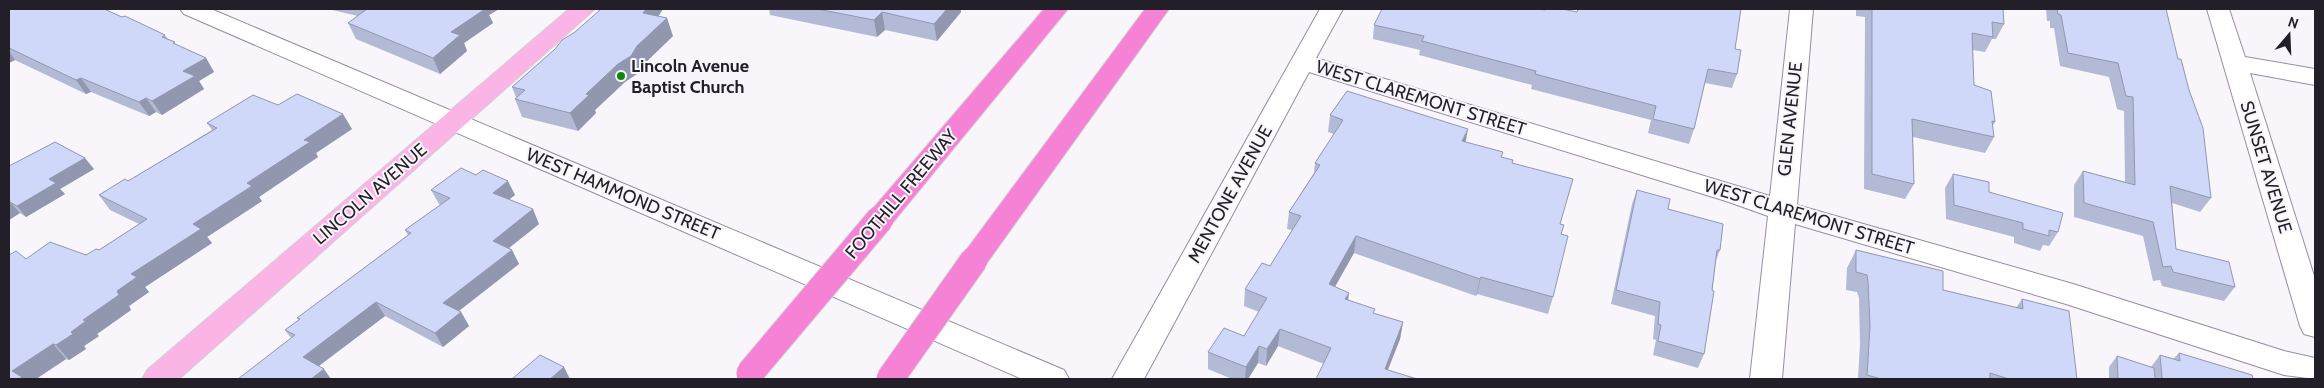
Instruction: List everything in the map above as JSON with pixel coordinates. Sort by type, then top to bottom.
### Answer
[{"type":"highway","name":"FOOTHILL FREEWAY","points":[[746,377],[1056,9]]},
{"type":"highway","points":[[890,379],[974,260],[1157,9]]},
{"type":"main road","name":"LINCOLN AVENUE","points":[[158,379],[583,9]]},
{"type":"street","name":"WEST HAMMOND STREET","points":[[192,9],[1053,379]]},
{"type":"street","name":"MENTONE AVENUE","points":[[1128,379],[1331,9]]},
{"type":"street","name":"GLEN AVENUE","points":[[1766,379],[1802,9]]},
{"type":"street","name":"SUNSET AVENUE","points":[[2218,9],[2315,326]]},
{"type":"street","name":"WEST CLAREMONT STREET","points":[[1302,62],[1628,161],[1781,210],[2073,295],[2284,363],[2315,370]]},
{"type":"street","points":[[2234,63],[2315,77]]},
{"type":"building","points":[[9,9],[104,9],[122,17],[125,16],[165,35],[162,37],[206,58],[183,71],[195,76],[152,101],[146,98],[139,102],[81,78],[76,80],[9,48]]},
{"type":"building","points":[[367,9],[485,9],[451,32],[460,35],[433,58],[348,23]]},
{"type":"building","points":[[601,9],[646,9],[643,13],[667,18],[637,46],[631,56],[618,64],[586,94],[589,95],[570,113],[515,99],[525,90],[512,87],[555,49],[562,40],[575,32]]},
{"type":"building","points":[[817,9],[947,9],[934,24],[882,12],[874,20]]},
{"type":"building","points":[[1382,9],[1562,9],[1577,12],[1578,9],[1741,9],[1735,49],[1741,50],[1737,74],[1708,69],[1694,129],[1653,119],[1656,106],[1535,74],[1536,71],[1422,41],[1424,36],[1374,25]]},
{"type":"building","points":[[1872,9],[2003,9],[2004,24],[1992,22],[1993,37],[1972,33],[1974,85],[1991,91],[1995,122],[1992,121],[1994,137],[1912,119],[1914,184],[1872,174]]},
{"type":"building","points":[[2057,9],[2166,9],[2178,59],[2181,59],[2189,90],[2203,128],[2211,198],[2170,186],[2176,249],[2229,262],[2235,287],[2173,272],[2171,266],[2163,267],[2153,222],[2084,203],[2083,171],[2135,185],[2133,97],[2126,96],[2118,63],[2068,53],[2061,15],[2058,14]]},
{"type":"building","points":[[1347,91],[1468,129],[1462,141],[1503,152],[1501,157],[1513,160],[1512,163],[1573,179],[1560,224],[1564,225],[1561,234],[1568,236],[1553,297],[1481,277],[1480,279],[1356,236],[1329,284],[1349,293],[1345,299],[1375,309],[1373,313],[1403,322],[1385,369],[1417,379],[1316,379],[1331,348],[1280,329],[1267,349],[1259,346],[1246,367],[1208,352],[1224,328],[1244,336],[1267,298],[1245,289],[1262,263],[1270,266],[1301,216],[1289,212],[1320,165],[1315,163],[1343,120],[1330,115]]},
{"type":"building","points":[[297,94],[343,114],[304,140],[310,142],[247,183],[252,186],[193,224],[201,229],[131,274],[137,277],[117,291],[119,295],[83,320],[86,321],[71,332],[73,334],[56,345],[53,344],[12,371],[22,377],[19,379],[9,379],[9,255],[16,251],[26,259],[50,242],[86,255],[96,249],[99,250],[147,219],[99,195],[125,179],[128,181],[217,128],[207,123],[253,95],[278,105]]},
{"type":"building","points":[[55,142],[85,158],[49,179],[56,183],[17,206],[9,203],[9,166]]},
{"type":"building","points":[[461,168],[476,175],[483,170],[508,181],[493,193],[533,209],[493,241],[512,250],[443,303],[461,312],[435,333],[376,302],[303,357],[324,369],[311,379],[238,379],[295,335],[285,330],[300,319],[297,318],[411,233],[405,230],[450,198],[431,190]]},
{"type":"building","points":[[1953,174],[1989,182],[1989,192],[2063,213],[2058,232],[2049,230],[2049,236],[2023,229],[2023,223],[1954,205]]},
{"type":"building","points":[[1637,190],[1670,199],[1668,209],[1723,224],[1720,250],[1717,250],[1712,290],[1714,291],[1704,354],[1658,341],[1661,325],[1658,324],[1660,302],[1616,290]]},
{"type":"building","points":[[1856,250],[1943,271],[1943,290],[2023,309],[2022,299],[2069,311],[2077,379],[2009,379],[1990,373],[1990,379],[1881,379],[1867,375],[1870,326],[1868,281],[1867,275],[1856,272]]},
{"type":"building","points":[[2179,353],[2252,375],[2253,379],[2162,378],[2160,355],[2180,361]]},
{"type":"building","points":[[540,355],[564,367],[550,379],[512,379]]},
{"type":"building","points":[[2117,356],[2154,368],[2155,379],[2118,379]]},
{"type":"place","name":"Lincoln Avenue Baptist Church","points":[[621,76]]}]
